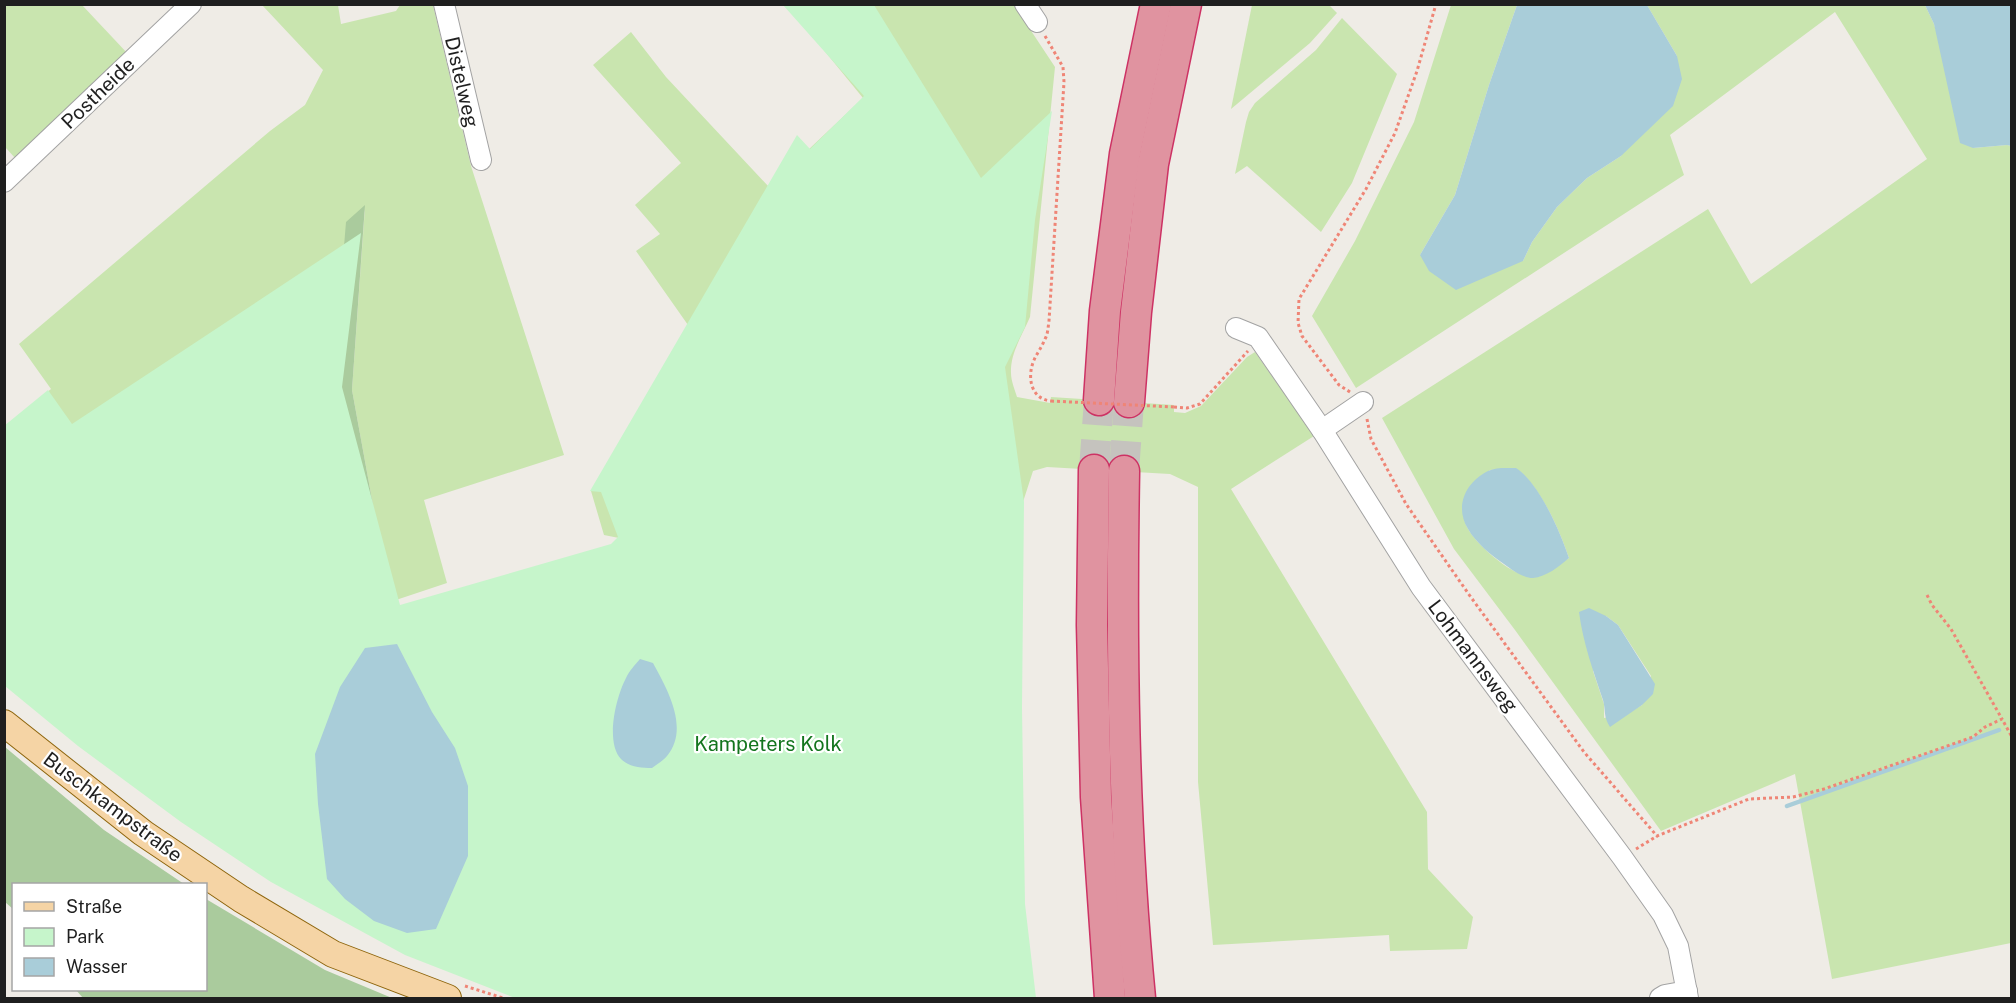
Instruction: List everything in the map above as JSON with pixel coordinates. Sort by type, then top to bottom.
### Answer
[{"type":"highway","points":[[1099,400],[1105,311],[1125,154],[1156,4]]},
{"type":"highway","points":[[1129,402],[1136,312],[1153,164],[1186,4]]},
{"type":"highway","points":[[1094,470],[1092,625],[1096,797],[1110,999]]},
{"type":"highway","points":[[1124,471],[1122,621],[1125,775],[1133,929],[1140,999]]},
{"type":"main road","name":"Buschkampstraße","points":[[4,723],[143,833],[240,899],[333,954],[453,991]]},
{"type":"street","name":"Postheide","points":[[4,182],[191,4]]},
{"type":"street","name":"Distelweg","points":[[444,4],[481,160]]},
{"type":"street","points":[[1025,4],[1037,22]]},
{"type":"street","points":[[1236,328],[1258,337]]},
{"type":"street","name":"Lohmannsweg","points":[[1258,337],[1322,430],[1421,587],[1663,915],[1678,946],[1687,995]]},
{"type":"street","points":[[1322,430],[1363,402]]},
{"type":"street","points":[[1660,999],[1665,996],[1687,995]]},
{"type":"path","points":[[1436,4],[1417,71],[1395,133],[1366,189],[1299,299],[1298,323],[1302,336],[1339,385],[1363,402],[1371,439],[1406,504],[1584,752],[1658,836]]},
{"type":"path","points":[[1037,22],[1063,66],[1064,82],[1049,321],[1045,340],[1032,363],[1031,373],[1031,382],[1036,395],[1051,401],[1187,408],[1200,404],[1258,337]]},
{"type":"path","points":[[1927,595],[1951,629],[2012,737]]},
{"type":"path","points":[[1622,857],[1658,836],[1749,799],[1793,797],[1824,789],[1973,737],[2002,718]]},
{"type":"path","points":[[453,991],[503,999]]},
{"type":"green space","points":[[5,5],[82,5],[128,54],[16,159],[5,147]]},
{"type":"green space","points":[[262,5],[338,5],[341,24],[396,11],[400,5],[433,5],[471,166],[564,455],[424,500],[447,583],[396,600],[379,538],[352,390],[365,207],[332,393],[5,684],[5,426],[51,389],[19,344],[270,131],[305,105],[323,70]]},
{"type":"green space","name":"Kampeters Kolk","points":[[783,5],[874,5],[981,178],[1052,111],[1035,220],[1025,327],[1005,367],[1024,502],[1022,708],[1025,904],[1036,998],[515,998],[405,955],[271,882],[181,822],[78,746],[5,686],[4,426],[48,390],[72,424],[361,233],[342,387],[400,605],[611,544],[618,537],[601,492],[590,491],[797,135],[810,149],[864,96]]},
{"type":"green space","points":[[787,5],[1014,5],[1055,67],[1030,317],[1011,366],[1017,397],[1050,403],[1051,397],[1174,405],[1174,412],[1185,413],[1201,406],[1247,357],[1255,352],[1314,436],[1231,489],[1427,812],[1428,869],[1473,917],[1467,949],[1390,951],[1389,935],[1213,945],[1198,782],[1198,487],[1170,474],[1047,467],[1033,471],[1022,505],[644,543],[604,535],[591,491],[688,325],[636,251],[660,234],[635,205],[681,163],[593,65],[631,32],[666,77],[769,187],[863,98]]},
{"type":"green space","points":[[1252,5],[1329,5],[1337,13],[1310,43],[1231,109]]},
{"type":"green space","points":[[1451,5],[1517,5],[1489,85],[1455,195],[1420,255],[1523,261],[1532,242],[1557,207],[1587,178],[1621,156],[1677,56],[1647,5],[1925,5],[1934,24],[1973,148],[2011,146],[2011,943],[1832,979],[1795,774],[1661,831],[1454,549],[1382,418],[1708,209],[1751,284],[1927,159],[1835,12],[1670,135],[1684,175],[1356,388],[1312,316],[1355,241],[1414,122]],"holes":[[[1515,468],[1524,475],[1540,496],[1569,558],[1538,577],[1517,572],[1494,557],[1474,538],[1464,519],[1463,501],[1490,470]],[[1606,616],[1618,625],[1651,676],[1642,705],[1632,711],[1604,718],[1604,704],[1593,671]]]},
{"type":"green space","points":[[1342,18],[1397,74],[1352,183],[1321,232],[1247,166],[1235,174],[1246,122],[1255,103],[1316,50]]},
{"type":"green space","points":[[365,205],[352,390],[379,538],[332,393],[346,222]]},
{"type":"green space","points":[[5,747],[104,830],[183,883],[12,883],[12,908],[5,902]]},
{"type":"green space","points":[[207,900],[325,970],[392,998],[83,998],[77,991],[207,991]]},
{"type":"water","points":[[1517,5],[1647,5],[1677,56],[1682,79],[1673,106],[1621,156],[1587,178],[1557,207],[1532,242],[1523,261],[1456,290],[1429,271],[1420,255],[1455,195],[1489,85]]},
{"type":"water","points":[[1925,5],[2011,5],[2011,146],[1973,148],[1960,143],[1934,24]]},
{"type":"water","points":[[1516,468],[1525,475],[1541,496],[1569,558],[1543,576],[1529,578],[1510,569],[1489,553],[1471,534],[1462,512],[1462,503],[1468,488],[1480,476],[1494,469]]},
{"type":"water","points":[[1589,608],[1618,625],[1655,684],[1653,694],[1642,705],[1610,727],[1606,720],[1603,700],[1589,656],[1579,612]]},
{"type":"water","points":[[397,644],[432,712],[455,748],[468,786],[468,856],[436,929],[407,933],[374,921],[345,899],[327,879],[315,754],[340,687],[365,648]]},
{"type":"water","points":[[640,659],[653,663],[670,696],[676,721],[674,745],[665,758],[652,768],[624,762],[616,751],[614,742],[614,719],[622,686],[627,675]]},
{"type":"waterway","points":[[1787,806],[1999,730]]},
{"type":"tunnel","points":[[1094,470],[1099,400]]},
{"type":"tunnel","points":[[1124,471],[1129,402]]}]
